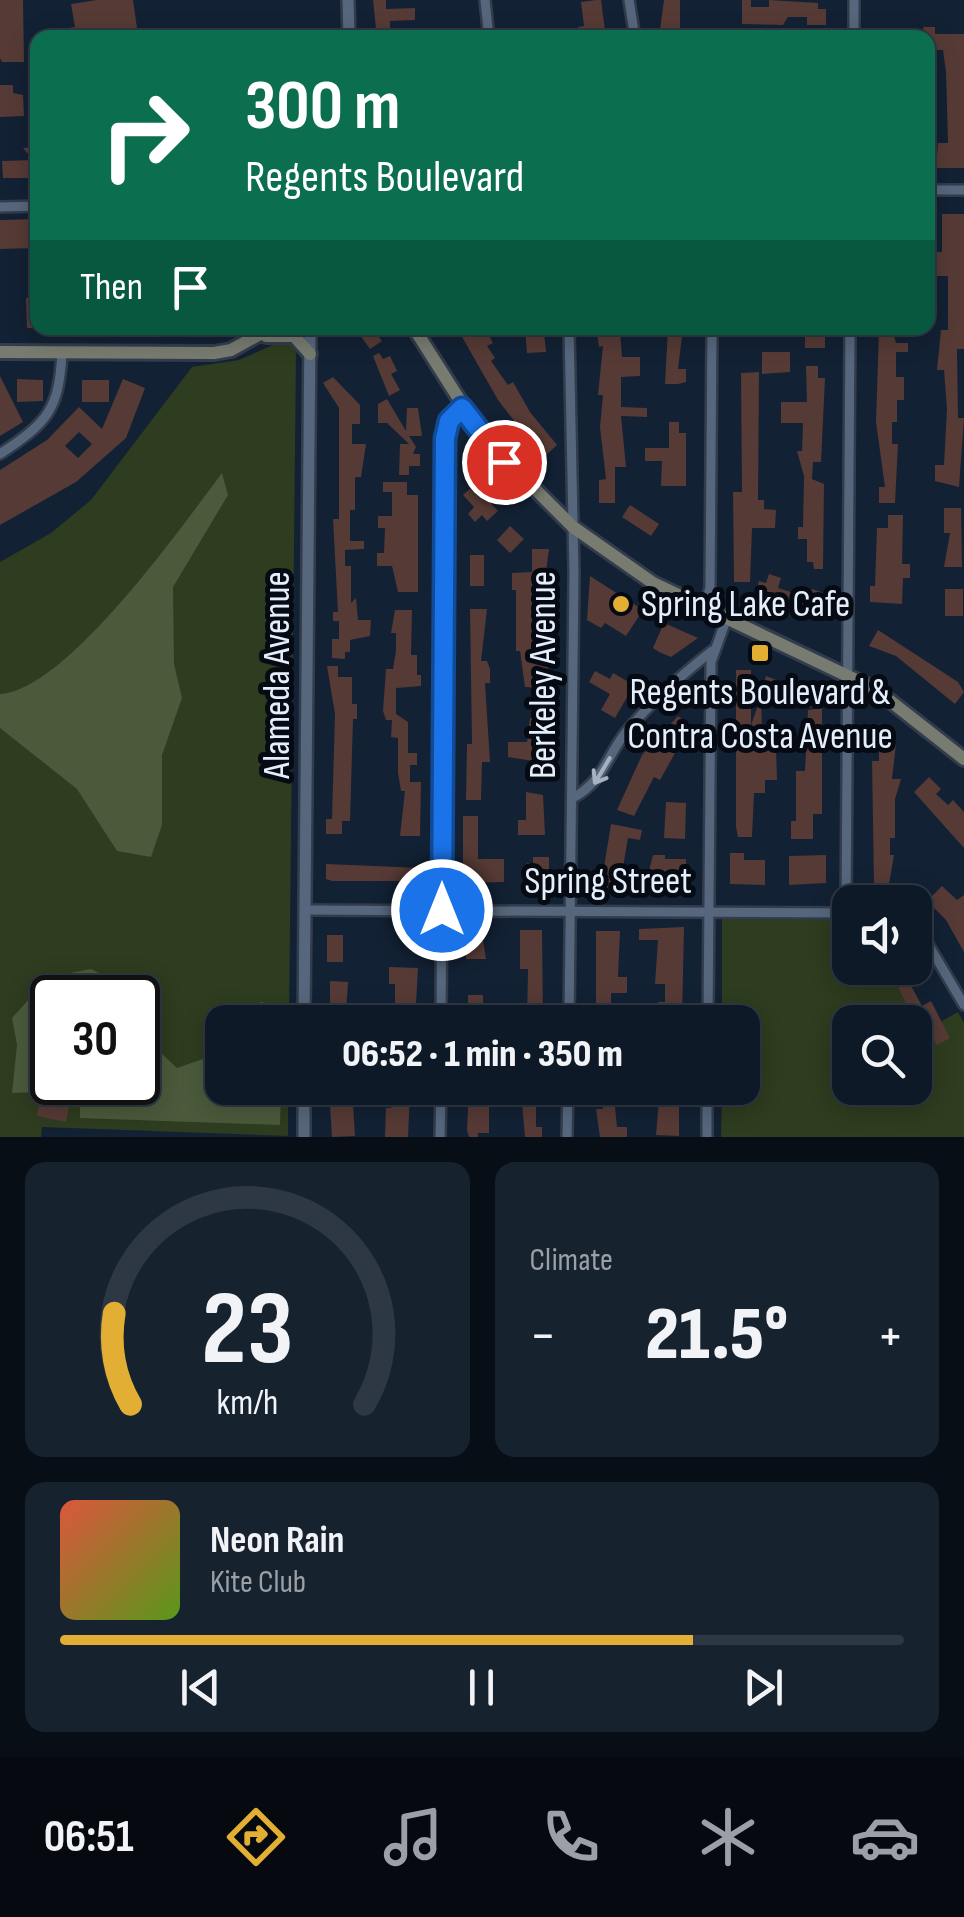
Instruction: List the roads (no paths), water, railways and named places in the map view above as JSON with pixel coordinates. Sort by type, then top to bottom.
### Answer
[{"type":"main road","points":[[254,339],[261,335]]},
{"type":"main road","points":[[0,352],[214,353],[269,335]]},
{"type":"main road","points":[[288,335],[294,336],[310,354]]},
{"type":"main road","points":[[418,335],[462,408],[504,462],[574,526],[627,567],[704,610],[849,675],[910,713],[964,759]]},
{"type":"main road","points":[[425,335],[439,374]]},
{"type":"street","points":[[348,0],[349,30]]},
{"type":"street","points":[[485,0],[488,30]]},
{"type":"street","points":[[629,0],[633,30]]},
{"type":"street","points":[[854,0],[854,30]]},
{"type":"street","points":[[935,190],[964,190]]},
{"type":"street","points":[[0,207],[30,206]]},
{"type":"street","name":"Alameda Avenue","points":[[304,1005],[310,335]]},
{"type":"street","name":"Berkeley Avenue","points":[[569,335],[574,526],[570,1005]]},
{"type":"street","points":[[704,610],[710,588],[712,335]]},
{"type":"street","points":[[848,885],[850,335]]},
{"type":"street","points":[[0,454],[26,436],[54,408],[62,352]]},
{"type":"street","points":[[441,1005],[445,438],[449,421],[462,408]]},
{"type":"street","points":[[708,1005],[714,650],[726,620]]},
{"type":"street","points":[[573,798],[596,784],[624,734],[650,704],[714,650]]},
{"type":"street","name":"Spring Street","points":[[305,910],[832,913]]},
{"type":"street","points":[[932,951],[964,1005]]},
{"type":"street","points":[[304,1105],[304,1137]]},
{"type":"street","points":[[440,1137],[441,1105]]},
{"type":"street","points":[[567,1137],[568,1105]]},
{"type":"street","points":[[707,1137],[708,1105]]},
{"type":"place","name":"Spring Lake Cafe","points":[[621,604]]},
{"type":"place","name":"Regents Boulevard & Contra Costa Avenue","points":[[760,653]]}]
